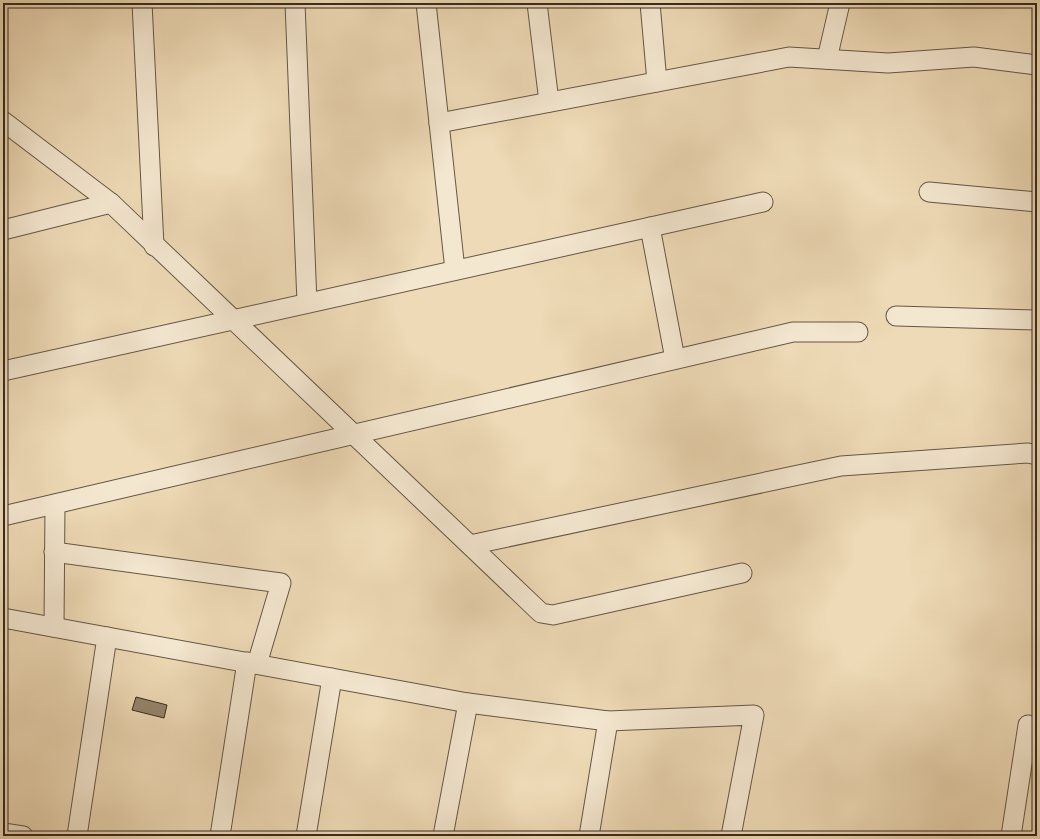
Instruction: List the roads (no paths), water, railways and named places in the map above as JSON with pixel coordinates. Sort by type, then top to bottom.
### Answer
[{"type":"street","points":[[142,3],[154,246]]},
{"type":"street","points":[[295,3],[307,303]]},
{"type":"street","points":[[426,3],[455,270]]},
{"type":"street","points":[[537,3],[550,102]]},
{"type":"street","points":[[650,3],[657,82]]},
{"type":"street","points":[[827,59],[840,3]]},
{"type":"street","points":[[439,123],[789,57],[888,63],[974,57],[1037,65]]},
{"type":"street","points":[[3,121],[111,203],[154,246],[541,614],[553,615],[742,573]]},
{"type":"street","points":[[929,192],[1037,202]]},
{"type":"street","points":[[3,371],[234,321],[307,303],[763,202]]},
{"type":"street","points":[[3,230],[111,203]]},
{"type":"street","points":[[650,227],[675,359]]},
{"type":"street","points":[[896,316],[1037,320]]},
{"type":"street","points":[[3,516],[793,332],[858,332]]},
{"type":"street","points":[[470,545],[841,466],[1028,453],[1037,455]]},
{"type":"street","points":[[54,627],[55,504]]},
{"type":"street","points":[[54,552],[281,583],[252,663],[220,836]]},
{"type":"street","points":[[3,618],[468,703],[608,721],[754,715],[731,836]]},
{"type":"street","points":[[76,836],[107,637]]},
{"type":"street","points":[[306,836],[332,678]]},
{"type":"street","points":[[443,836],[468,703]]},
{"type":"street","points":[[589,836],[608,721]]},
{"type":"street","points":[[1011,836],[1028,725]]},
{"type":"street","points":[[3,833],[23,836]]}]
